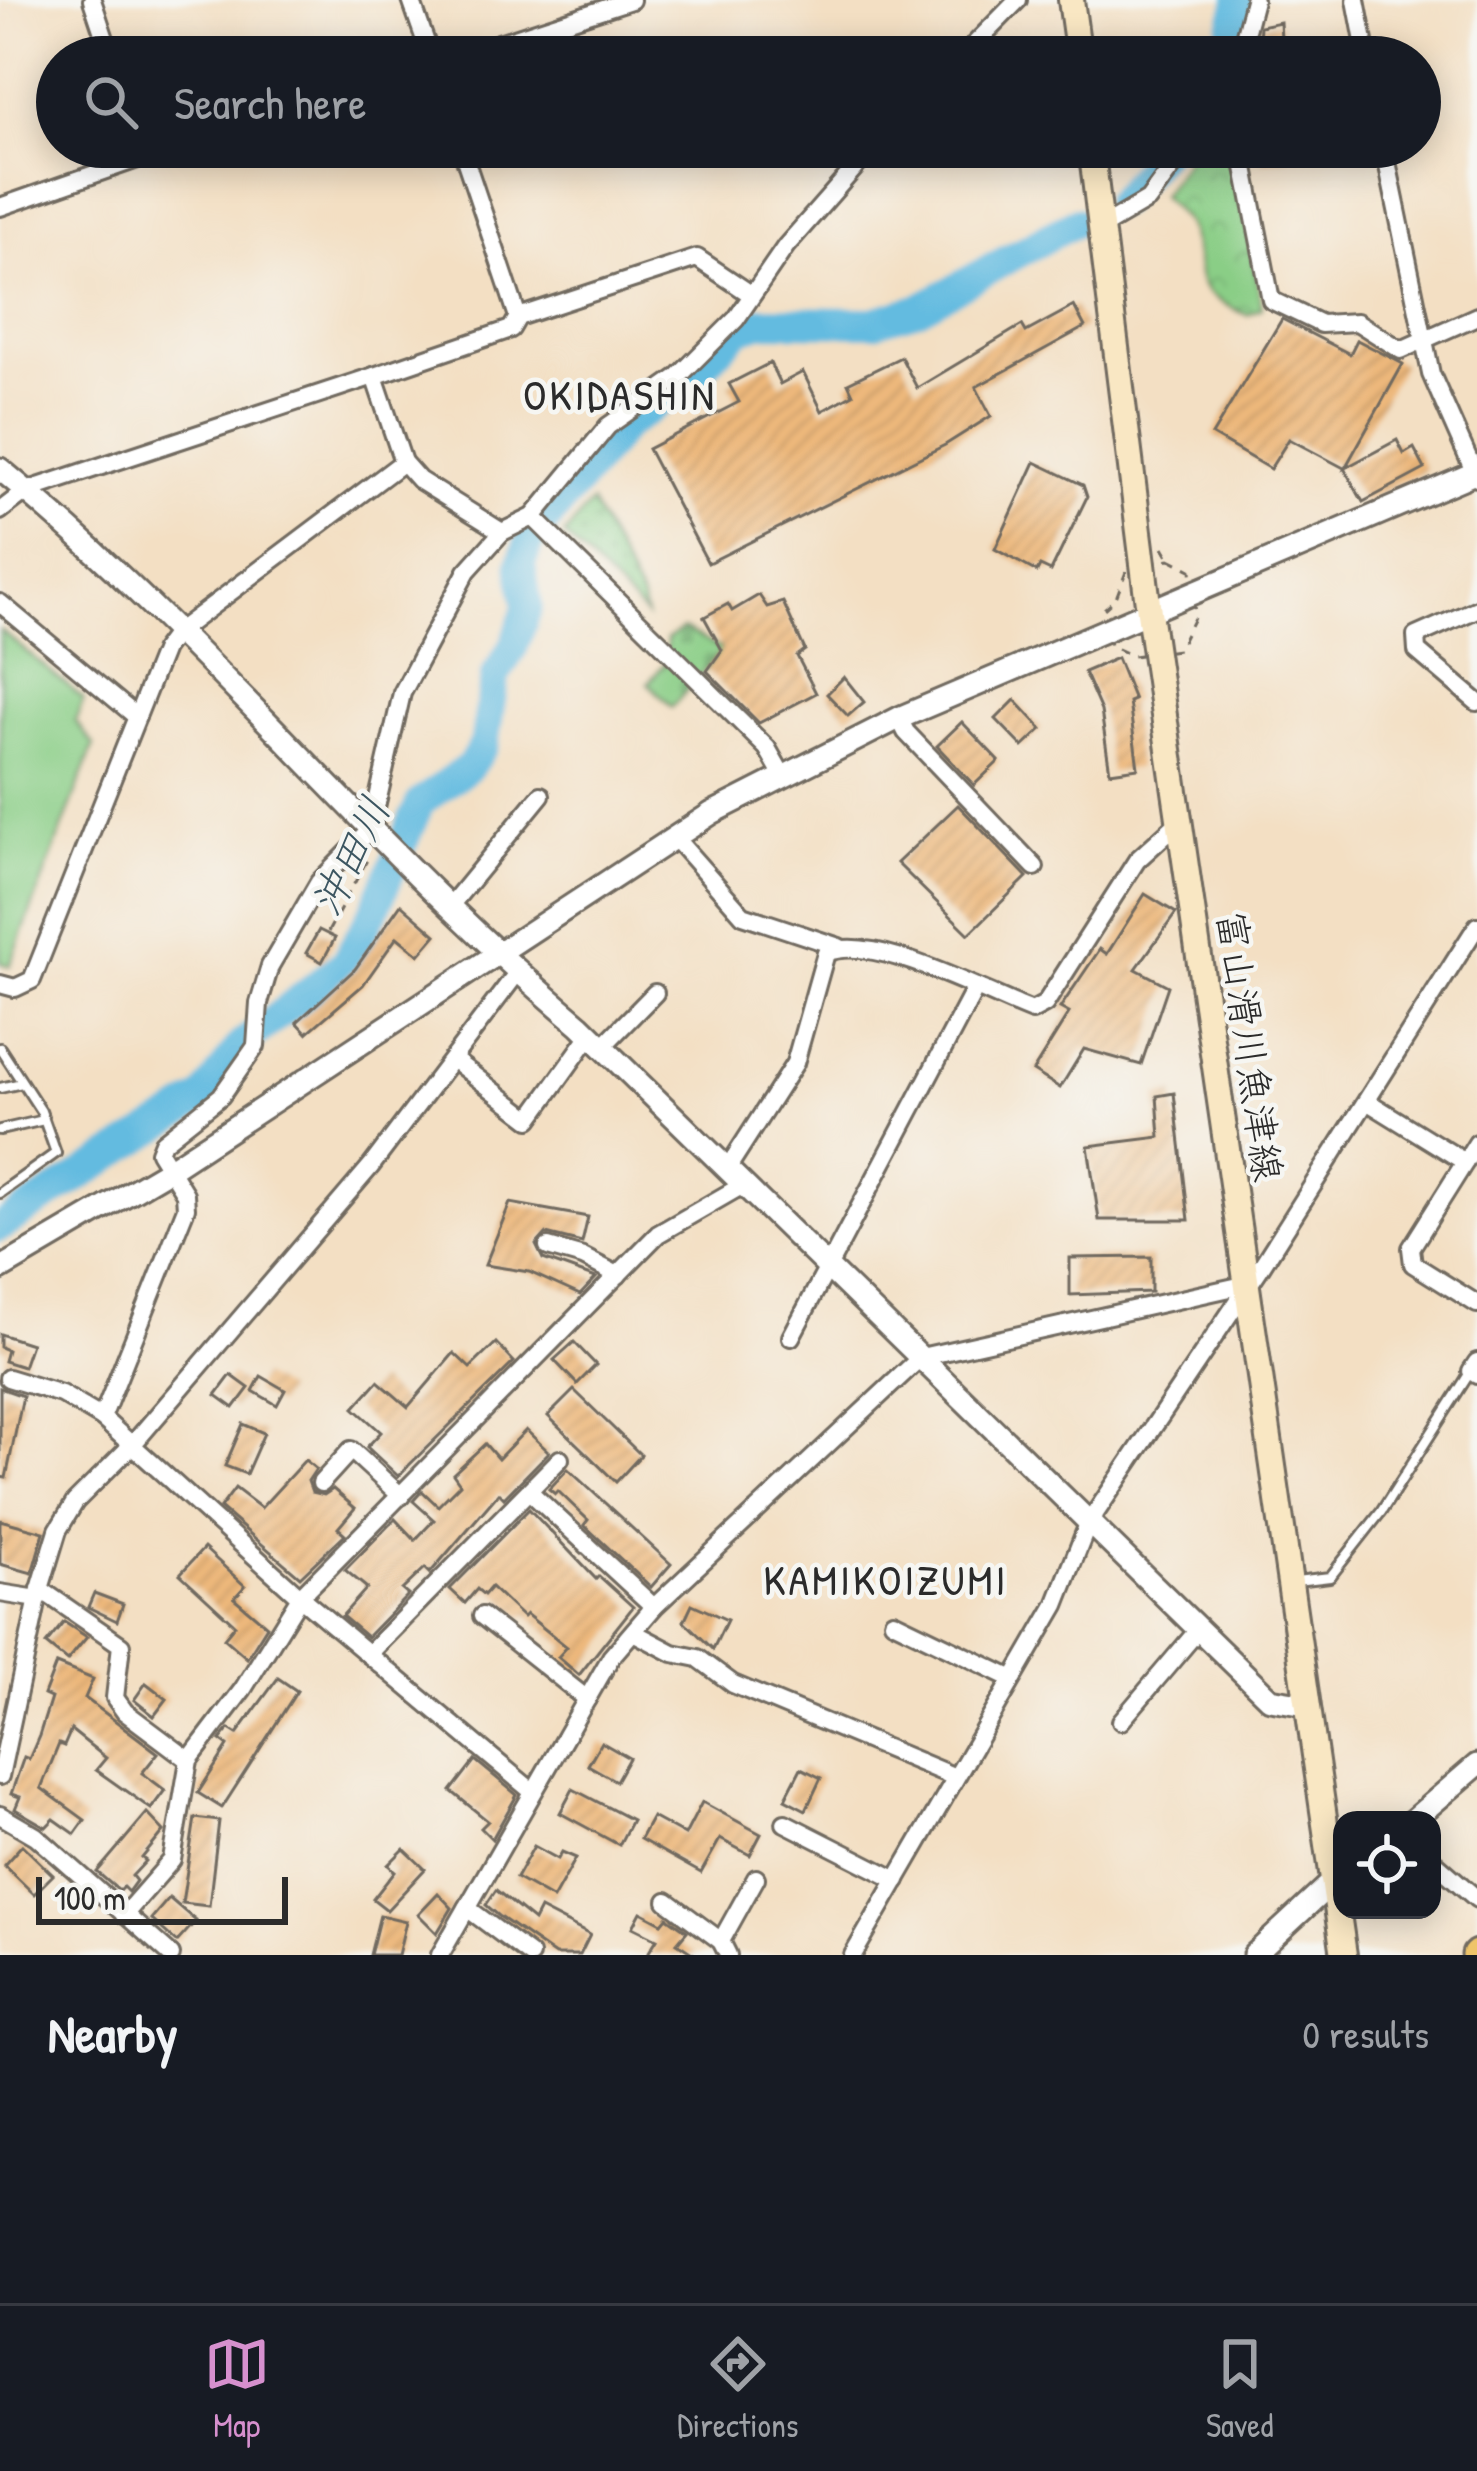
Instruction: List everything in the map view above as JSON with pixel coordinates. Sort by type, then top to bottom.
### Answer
[{"type":"main road","points":[[1071,0],[1076,36]]},
{"type":"main road","name":"富山滑川魚津線","points":[[1094,168],[1149,612],[1306,1705],[1333,1845]]},
{"type":"main road","name":"富山滑川魚津線","points":[[1342,1919],[1344,1955]]},
{"type":"street","points":[[92,0],[103,36]]},
{"type":"street","points":[[412,0],[424,36]]},
{"type":"street","points":[[520,36],[631,0]]},
{"type":"street","points":[[1245,36],[1254,0]]},
{"type":"street","points":[[1356,0],[1363,36]]},
{"type":"street","points":[[982,36],[1014,1]]},
{"type":"street","points":[[0,207],[101,168]]},
{"type":"street","points":[[468,168],[518,317]]},
{"type":"street","points":[[101,1418],[186,1208],[185,1194],[158,1152],[163,1142],[221,1096],[256,1046],[264,984],[298,912],[375,833],[402,693],[466,571],[502,532],[533,517],[608,426],[678,377],[752,295],[786,245],[854,168]]},
{"type":"street","points":[[1102,227],[1148,200],[1172,168]]},
{"type":"street","points":[[1245,168],[1270,300],[1321,324],[1358,322],[1401,350],[1477,316]]},
{"type":"street","points":[[0,1269],[167,1172],[674,838],[783,776],[899,718],[1476,474],[1422,340],[1388,168]]},
{"type":"street","points":[[0,511],[26,490],[374,376],[511,328],[518,317],[697,258],[752,295]]},
{"type":"street","points":[[374,376],[403,462],[419,480],[502,532]]},
{"type":"street","points":[[0,984],[15,988],[32,980],[137,717],[176,633],[403,462]]},
{"type":"street","points":[[0,469],[176,633],[517,973],[596,1041],[1270,1699],[1306,1705]]},
{"type":"street","points":[[533,517],[767,748],[783,776]]},
{"type":"street","points":[[0,603],[137,717]]},
{"type":"street","points":[[1477,609],[1416,636],[1417,651],[1477,702]]},
{"type":"street","points":[[899,718],[906,732],[1035,867]]},
{"type":"street","points":[[450,906],[541,795]]},
{"type":"street","points":[[674,838],[743,914],[839,947],[910,960],[1032,1011],[1045,1004],[1137,860],[1180,820]]},
{"type":"street","points":[[853,1955],[1056,1604],[1088,1524],[1367,1102],[1477,926]]},
{"type":"street","points":[[124,1915],[172,1860],[189,1760],[243,1690],[300,1597],[680,1216],[735,1177],[795,1063],[826,953],[839,947]]},
{"type":"street","points":[[0,1776],[39,1594],[58,1530],[75,1502],[133,1444],[454,1060],[517,973]]},
{"type":"street","points":[[791,1336],[975,989]]},
{"type":"street","points":[[454,1060],[530,1119],[596,1041],[655,993]]},
{"type":"street","points":[[1367,1102],[1466,1162]]},
{"type":"street","points":[[1477,1143],[1411,1248],[1413,1264],[1477,1304]]},
{"type":"street","points":[[548,1247],[584,1257],[618,1276]]},
{"type":"street","points":[[440,1955],[586,1700],[633,1632],[654,1607],[921,1358],[1248,1284]]},
{"type":"street","points":[[8,1378],[61,1394],[101,1418],[300,1597],[533,1792]]},
{"type":"street","points":[[320,1483],[351,1450],[401,1496]]},
{"type":"street","points":[[368,1654],[560,1459]]},
{"type":"street","points":[[530,1491],[654,1607]]},
{"type":"street","points":[[0,1593],[39,1594],[121,1645],[115,1698],[125,1712],[189,1760]]},
{"type":"street","points":[[482,1616],[586,1700]]},
{"type":"street","points":[[893,1621],[1011,1678]]},
{"type":"street","points":[[1121,1721],[1198,1630]]},
{"type":"street","points":[[633,1632],[674,1653],[698,1658],[733,1684],[956,1778]]},
{"type":"street","points":[[1424,1811],[1477,1766]]},
{"type":"street","points":[[0,1815],[36,1836],[171,1955]]},
{"type":"street","points":[[785,1823],[897,1880]]},
{"type":"street","points":[[1441,1869],[1477,1899]]},
{"type":"street","points":[[667,1900],[724,1948],[756,1878]]},
{"type":"street","points":[[1254,1955],[1333,1882]]},
{"type":"street","points":[[467,1908],[530,1955]]},
{"type":"lane","points":[[0,1048],[44,1120],[56,1153],[0,1193]]},
{"type":"lane","points":[[0,1088],[22,1083]]},
{"type":"lane","points":[[0,1130],[44,1120]]},
{"type":"lane","points":[[1288,1582],[1330,1576],[1381,1512],[1475,1369]]},
{"type":"path","points":[[1093,653],[1110,646]]},
{"type":"path","points":[[328,932],[375,833]]},
{"type":"green space","points":[[1180,168],[1238,168],[1262,308],[1247,315],[1207,291],[1189,229],[1161,196]]},
{"type":"green space","points":[[591,503],[642,600],[646,616],[564,535]]},
{"type":"green space","points":[[683,629],[722,650],[672,707],[648,683],[666,662],[667,639]]},
{"type":"green space","points":[[0,630],[84,699],[75,721],[94,745],[10,966],[0,963]]},
{"type":"building","points":[[1280,22],[1281,36],[1259,36],[1260,26]]},
{"type":"building","points":[[1074,306],[1085,327],[976,387],[991,416],[945,445],[708,563],[648,449],[739,402],[729,384],[770,363],[780,384],[803,372],[822,411],[853,394],[848,383],[901,357],[917,388],[1022,325],[1026,332]]},
{"type":"building","points":[[1282,319],[1350,354],[1357,340],[1403,364],[1345,468],[1397,440],[1404,454],[1414,448],[1425,469],[1363,502],[1344,468],[1289,439],[1270,469],[1212,435]]},
{"type":"building","points":[[1035,462],[1083,485],[1087,497],[1051,571],[1040,566],[1037,572],[995,549]]},
{"type":"building","points":[[759,595],[767,607],[783,602],[805,650],[797,656],[816,693],[759,723],[707,671],[722,650],[704,617],[728,604],[732,611]]},
{"type":"building","points":[[1117,658],[1134,700],[1129,702],[1138,768],[1110,772],[1101,711],[1084,672]]},
{"type":"building","points":[[844,677],[864,702],[848,716],[827,694]]},
{"type":"building","points":[[1015,700],[1042,729],[1023,747],[996,719]]},
{"type":"building","points":[[962,722],[999,761],[974,785],[937,746]]},
{"type":"building","points":[[958,805],[1027,877],[969,934],[897,863]]},
{"type":"building","points":[[1145,894],[1176,913],[1136,969],[1168,986],[1141,1065],[1084,1049],[1060,1088],[1033,1071],[1069,1013],[1060,1008],[1100,949],[1107,954]]},
{"type":"building","points":[[401,904],[436,935],[419,955],[397,937],[363,985],[307,1033],[297,1022],[355,969]]},
{"type":"building","points":[[319,930],[335,938],[322,962],[306,953]]},
{"type":"building","points":[[1174,1093],[1189,1220],[1099,1220],[1088,1146],[1160,1137],[1157,1096]]},
{"type":"building","points":[[510,1203],[588,1217],[582,1243],[546,1234],[536,1245],[543,1259],[596,1278],[580,1295],[529,1272],[485,1265]]},
{"type":"building","points":[[1151,1257],[1151,1292],[1070,1295],[1070,1258]]},
{"type":"building","points":[[0,1334],[31,1344],[23,1367],[4,1361],[7,1350],[0,1347]]},
{"type":"building","points":[[574,1342],[596,1365],[577,1384],[554,1360]]},
{"type":"building","points":[[496,1343],[514,1362],[398,1476],[367,1447],[381,1432],[354,1408],[378,1381],[408,1407],[454,1353],[470,1368]]},
{"type":"building","points":[[231,1375],[249,1388],[234,1408],[216,1395]]},
{"type":"building","points":[[261,1376],[285,1390],[277,1405],[253,1391]]},
{"type":"building","points":[[0,1388],[23,1396],[6,1478],[0,1477]]},
{"type":"building","points":[[574,1390],[641,1455],[616,1482],[548,1416]]},
{"type":"building","points":[[243,1424],[264,1433],[246,1474],[225,1466]]},
{"type":"building","points":[[526,1430],[549,1452],[504,1498],[499,1493],[430,1573],[425,1568],[402,1590],[408,1595],[367,1637],[342,1616],[367,1588],[345,1570],[395,1519],[415,1540],[434,1520],[413,1501],[422,1491],[438,1506],[460,1484],[453,1474],[485,1444],[498,1459]]},
{"type":"building","points":[[305,1460],[316,1469],[308,1481],[312,1492],[324,1495],[333,1489],[355,1508],[338,1528],[345,1534],[300,1577],[220,1508],[235,1488],[261,1508]]},
{"type":"building","points":[[568,1469],[671,1564],[651,1587],[584,1525],[588,1520],[558,1491],[549,1489]]},
{"type":"building","points":[[529,1509],[596,1579],[599,1576],[633,1607],[579,1675],[558,1657],[567,1647],[526,1614],[523,1617],[491,1587],[484,1595],[477,1589],[465,1603],[450,1589]]},
{"type":"building","points":[[0,1520],[44,1532],[32,1573],[0,1564]]},
{"type":"building","points":[[204,1548],[245,1586],[234,1598],[267,1626],[247,1658],[224,1638],[235,1625],[180,1574]]},
{"type":"building","points":[[94,1593],[123,1604],[117,1621],[88,1607]]},
{"type":"building","points":[[692,1604],[727,1620],[713,1649],[684,1621]]},
{"type":"building","points":[[64,1622],[87,1637],[67,1661],[46,1644]]},
{"type":"building","points":[[56,1664],[93,1679],[85,1698],[158,1753],[142,1773],[165,1790],[151,1809],[96,1770],[106,1758],[71,1730],[64,1746],[59,1744],[41,1788],[85,1820],[75,1834],[54,1819],[46,1827],[15,1809],[20,1797],[11,1794],[24,1757],[29,1759],[39,1736],[51,1698],[44,1695]]},
{"type":"building","points":[[278,1678],[297,1691],[222,1808],[198,1793],[228,1746],[220,1740],[229,1729],[237,1734]]},
{"type":"building","points":[[146,1683],[167,1699],[154,1716],[134,1700]]},
{"type":"building","points":[[601,1742],[629,1758],[616,1781],[588,1765]]},
{"type":"building","points":[[475,1760],[517,1795],[492,1839],[481,1828],[488,1821],[451,1791]]},
{"type":"building","points":[[801,1768],[821,1778],[806,1810],[785,1799]]},
{"type":"building","points":[[573,1789],[632,1820],[619,1845],[560,1813]]},
{"type":"building","points":[[702,1802],[761,1834],[750,1855],[720,1839],[701,1873],[640,1839],[652,1817],[685,1835]]},
{"type":"building","points":[[147,1813],[164,1831],[142,1858],[146,1861],[132,1876],[136,1881],[128,1892],[123,1887],[119,1891],[97,1872]]},
{"type":"building","points":[[195,1818],[219,1821],[209,1906],[182,1903]]},
{"type":"building","points":[[22,1845],[53,1875],[34,1894],[4,1865]]},
{"type":"building","points":[[534,1846],[558,1859],[562,1852],[576,1858],[553,1899],[516,1878]]},
{"type":"building","points":[[404,1849],[425,1869],[387,1910],[373,1899],[395,1871],[388,1865]]},
{"type":"building","points":[[496,1890],[534,1921],[540,1909],[590,1935],[580,1955],[555,1955],[499,1916],[486,1905]]},
{"type":"building","points":[[438,1893],[452,1908],[437,1933],[418,1914]]},
{"type":"building","points":[[169,1898],[196,1921],[177,1942],[151,1919]]},
{"type":"building","points":[[641,1912],[662,1923],[667,1917],[687,1931],[677,1943],[695,1955],[647,1955],[657,1939],[633,1927]]},
{"type":"building","points":[[380,1915],[406,1921],[398,1955],[370,1955]]},
{"type":"waterway","name":"沖田川","points":[[1231,36],[1240,0]]},
{"type":"waterway","name":"沖田川","points":[[1118,202],[1147,168]]},
{"type":"waterway","name":"沖田川","points":[[0,1227],[204,1098],[240,1046],[345,962],[375,909],[420,803],[470,766],[484,745],[495,676],[514,646],[528,607],[521,564],[530,540],[624,427],[685,384],[740,329],[762,321],[873,322],[918,309],[1075,222]]},
{"type":"district","name":"OKIDASHIN","points":[[620,395]]},
{"type":"district","name":"KAMIKOIZUMI","points":[[886,1580]]}]
